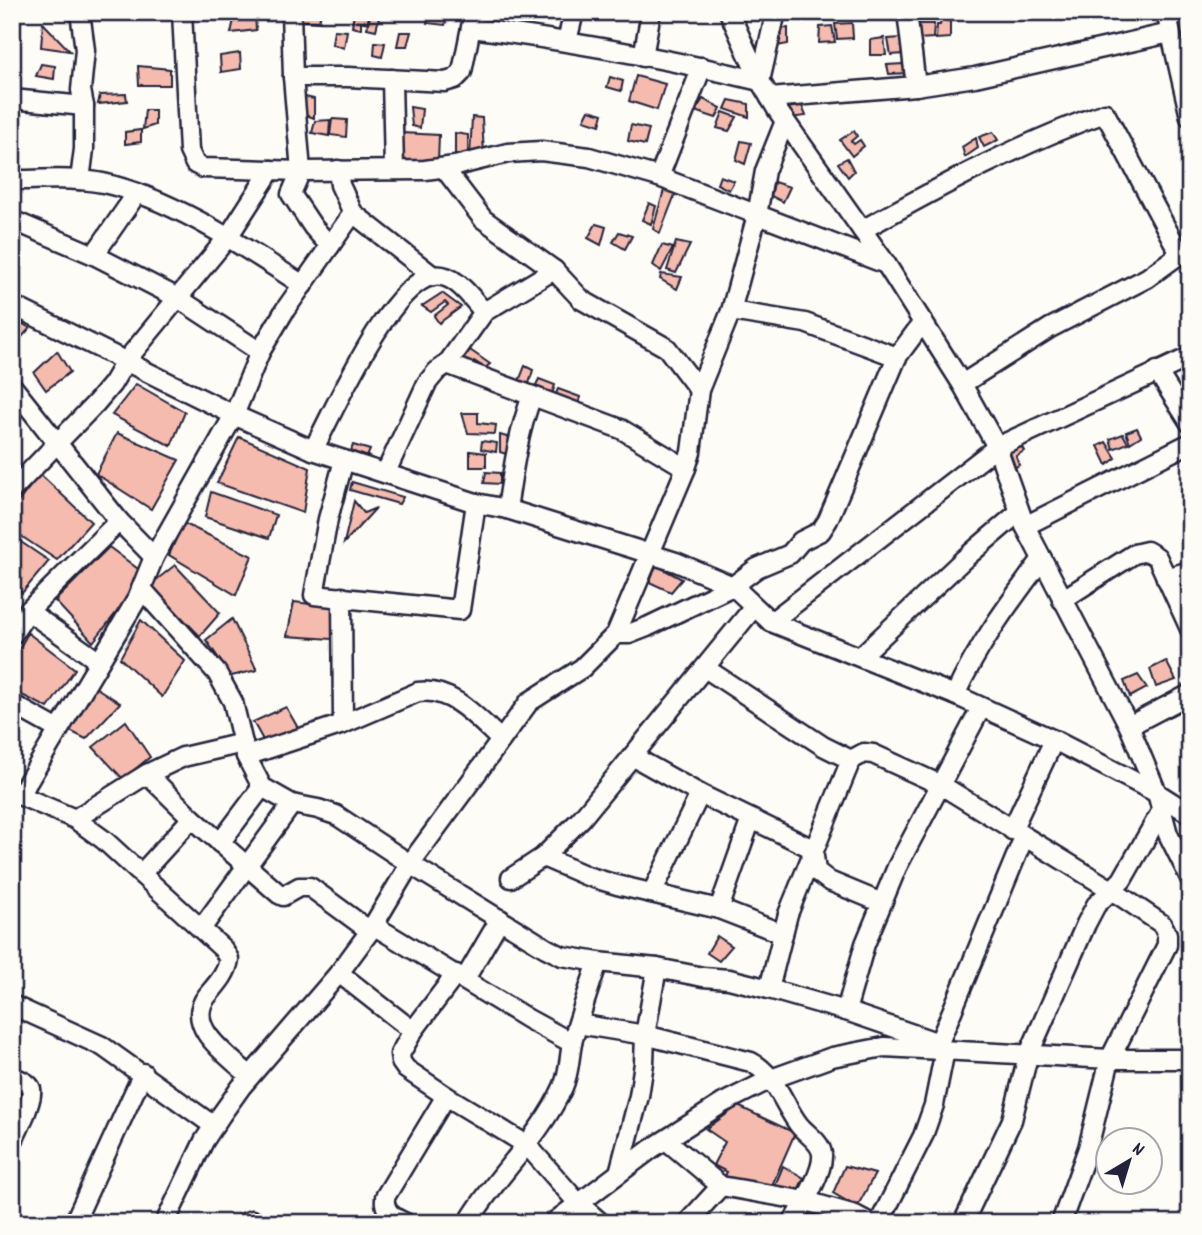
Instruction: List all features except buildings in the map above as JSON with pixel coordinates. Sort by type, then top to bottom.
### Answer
[{"type":"street","points":[[80,12],[85,50],[81,90],[84,106],[84,149],[80,180]]},
{"type":"street","points":[[182,12],[191,159],[203,167],[301,171],[394,170],[444,168],[509,153],[541,151],[589,157],[659,177],[886,264]]},
{"type":"street","points":[[291,12],[301,171],[291,194],[313,227],[330,246]]},
{"type":"street","points":[[567,41],[574,12]]},
{"type":"street","points":[[643,57],[651,12]]},
{"type":"street","points":[[729,12],[770,98],[886,264],[962,384],[997,447],[1022,519],[1129,726],[1159,801],[1168,834],[1190,878]]},
{"type":"street","points":[[760,81],[776,12]]},
{"type":"street","points":[[907,12],[916,86]]},
{"type":"street","points":[[1166,12],[1190,117]]},
{"type":"street","points":[[293,77],[445,82],[455,79],[462,72],[473,20],[760,81]]},
{"type":"street","points":[[770,98],[916,86],[997,74],[1170,33]]},
{"type":"street","points":[[659,177],[702,67]]},
{"type":"street","points":[[392,79],[394,170]]},
{"type":"street","points":[[12,99],[84,106]]},
{"type":"street","points":[[862,230],[952,179],[1051,134],[1105,113],[1185,252],[1147,278],[1050,328],[962,384]]},
{"type":"street","points":[[165,1223],[214,1126],[250,1076],[339,973],[372,928],[410,864],[530,702],[582,668],[616,634],[686,468],[691,452],[699,390],[731,311],[757,215],[765,171],[785,121]]},
{"type":"street","points":[[444,168],[482,219],[554,270],[582,299],[667,348],[699,390]]},
{"type":"street","points":[[12,490],[104,393],[125,362],[228,237],[271,170]]},
{"type":"street","points":[[338,170],[340,185],[353,212],[433,276]]},
{"type":"street","points":[[12,180],[80,180],[137,193],[228,237],[303,285]]},
{"type":"street","points":[[94,255],[137,193]]},
{"type":"street","points":[[250,1076],[204,1031],[200,1021],[199,1006],[228,970],[229,959],[223,949],[104,840],[75,819],[16,793],[142,589],[154,557],[234,415],[260,352],[353,212]]},
{"type":"street","points":[[12,220],[94,255],[178,298],[260,352]]},
{"type":"street","points":[[386,472],[427,383],[436,371],[447,364],[484,312],[554,270]]},
{"type":"street","points":[[313,450],[387,315],[418,283],[433,276],[443,276],[460,285],[484,312]]},
{"type":"street","points":[[12,304],[234,415],[313,450],[476,503],[507,509],[652,554],[733,586],[771,622],[955,695],[1054,740],[1159,801],[1190,814]]},
{"type":"street","points":[[731,311],[805,323],[897,357]]},
{"type":"street","points":[[616,634],[629,634],[647,627],[733,586],[757,568],[790,554],[801,541],[821,531],[897,357],[923,322]]},
{"type":"street","points":[[771,622],[997,447],[1190,357]]},
{"type":"street","points":[[447,364],[621,429],[686,468]]},
{"type":"street","points":[[1157,371],[1190,423]]},
{"type":"street","points":[[12,386],[119,521],[154,557]]},
{"type":"street","points":[[507,509],[521,424],[532,396]]},
{"type":"street","points":[[861,656],[963,560],[1022,519],[1190,443]]},
{"type":"street","points":[[344,460],[328,519],[314,595],[460,610],[476,503]]},
{"type":"street","points":[[12,635],[28,611],[119,521]]},
{"type":"street","points":[[1062,600],[1142,551],[1152,553],[1157,557],[1190,629]]},
{"type":"street","points":[[955,695],[983,640],[1042,559]]},
{"type":"street","points":[[1167,578],[1190,572]]},
{"type":"street","points":[[142,589],[218,673],[233,702],[245,750],[262,787],[292,804],[318,808],[336,815],[410,864],[554,952],[597,962],[729,979],[846,1011],[940,1048]]},
{"type":"street","points":[[342,597],[342,724]]},
{"type":"street","points":[[511,878],[543,857],[581,819],[754,607]]},
{"type":"street","points":[[28,611],[98,661]]},
{"type":"street","points":[[705,668],[823,746],[851,760]]},
{"type":"street","points":[[75,819],[147,774],[183,757],[245,750],[342,724],[418,692],[429,690],[458,702],[501,740]]},
{"type":"street","points":[[1129,726],[1190,694]]},
{"type":"street","points":[[12,704],[57,729]]},
{"type":"street","points":[[846,1011],[865,944],[897,867],[981,708]]},
{"type":"street","points":[[878,1223],[923,1136],[934,1105],[940,1048],[1054,740]]},
{"type":"street","points":[[769,989],[788,914],[813,849],[851,760],[864,753],[873,754],[941,785],[1162,924],[1167,934],[1167,944],[1110,1059],[1088,1148],[1061,1223]]},
{"type":"street","points":[[634,757],[700,794],[813,849]]},
{"type":"street","points":[[147,774],[220,844],[283,896],[299,887],[310,887],[372,928],[460,976],[528,1020],[572,1043]]},
{"type":"street","points":[[220,844],[262,787]]},
{"type":"street","points":[[652,893],[700,794]]},
{"type":"street","points":[[962,1223],[1012,1120],[1028,1056],[1086,924],[1096,905],[1122,880],[1159,801]]},
{"type":"street","points":[[201,929],[292,804]]},
{"type":"street","points":[[141,874],[192,818]]},
{"type":"street","points":[[719,909],[751,820]]},
{"type":"street","points":[[813,849],[816,871],[829,881],[882,903]]},
{"type":"street","points":[[543,857],[587,876],[719,909],[783,934]]},
{"type":"street","points":[[500,919],[460,976],[413,1031],[400,1054],[401,1062],[406,1069],[446,1096],[527,1144],[578,1203],[601,1223]]},
{"type":"street","points":[[468,1223],[486,1193],[548,1114],[564,1085],[572,1043],[597,962]]},
{"type":"street","points":[[619,1172],[639,1096],[645,1035],[657,968]]},
{"type":"street","points":[[339,973],[413,1031]]},
{"type":"street","points":[[12,1005],[102,1046],[214,1126]]},
{"type":"street","points":[[578,1024],[645,1035],[751,1062],[764,1069],[792,1117],[822,1153],[821,1166],[806,1201],[792,1223]]},
{"type":"street","points":[[553,1223],[619,1172],[723,1103],[771,1079],[832,1057],[884,1047],[940,1048],[1028,1056],[1190,1059]]},
{"type":"street","points":[[74,1223],[143,1073]]},
{"type":"street","points":[[12,1077],[29,1085],[31,1089],[30,1099],[12,1143]]},
{"type":"street","points":[[406,1223],[387,1212],[384,1205],[386,1198],[446,1096]]},
{"type":"street","points":[[666,1140],[721,1186],[806,1201],[856,1215],[870,1223]]},
{"type":"street","points":[[687,1223],[721,1186]]},
{"type":"street","points":[[244,1223],[252,1220],[257,1223]]}]
